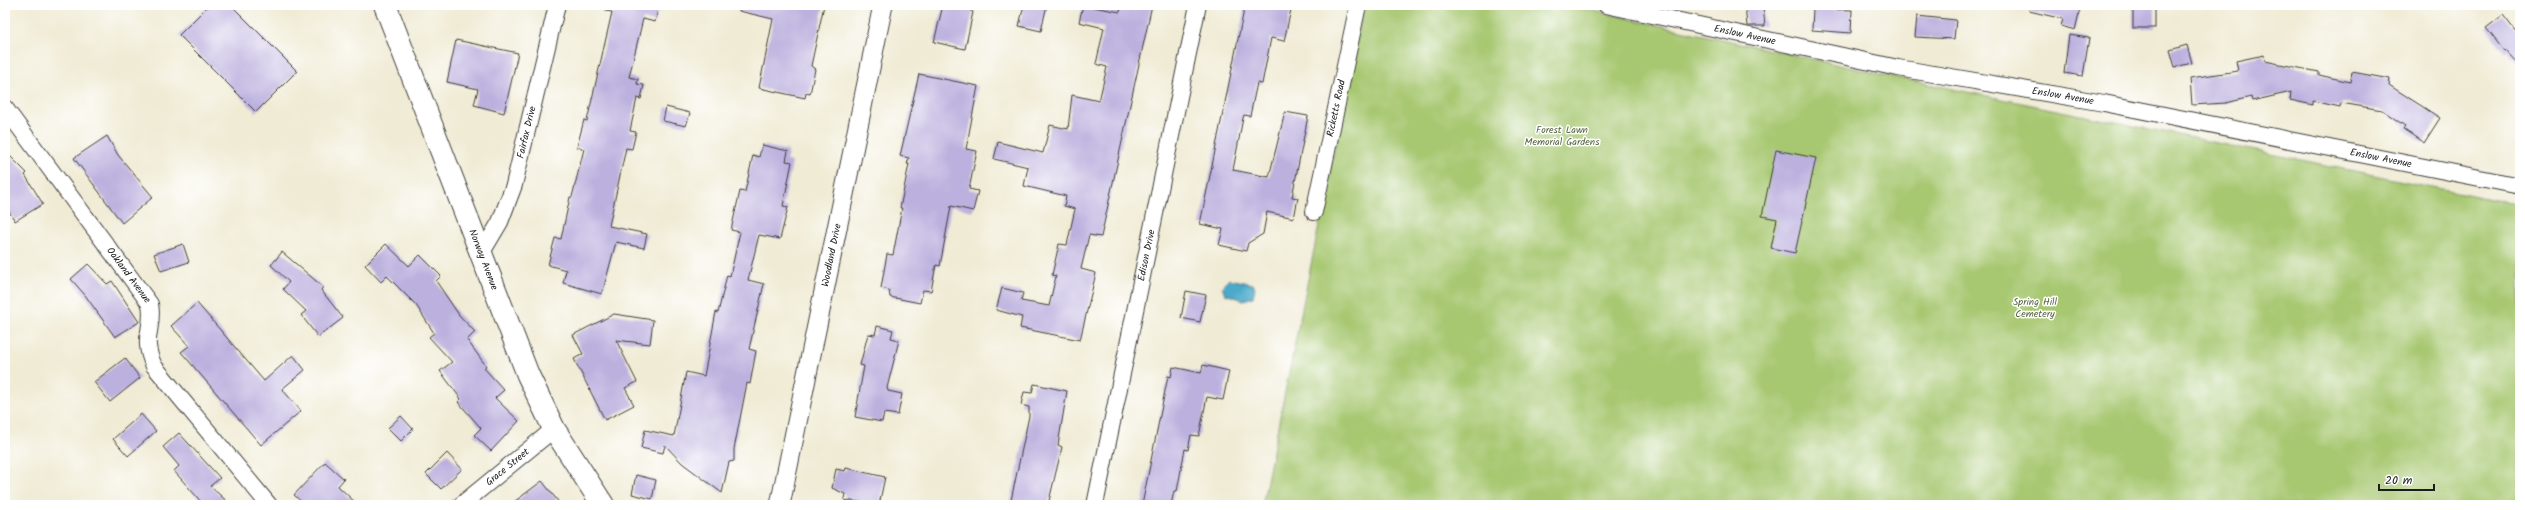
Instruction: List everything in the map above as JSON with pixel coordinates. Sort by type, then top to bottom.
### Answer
[{"type":"main road","name":"Norway Avenue","points":[[385,5],[528,375],[554,429],[603,505]]},
{"type":"street","name":"Fairfax Drive","points":[[481,254],[500,222],[514,186],[557,5]]},
{"type":"street","name":"Woodland Drive","points":[[780,505],[883,5]]},
{"type":"street","name":"Edison Drive","points":[[1095,505],[1198,5]]},
{"type":"street","name":"Ricketts Road","points":[[1314,212],[1358,5]]},
{"type":"street","name":"Enslow Avenue","points":[[1606,5],[1898,68],[2104,103],[2520,186]]},
{"type":"street","name":"Oakland Avenue","points":[[5,108],[150,304],[152,312],[146,342],[154,366],[269,505]]},
{"type":"street","name":"Grace Street","points":[[461,505],[554,429]]},
{"type":"green space","name":"Spring Hill Cemetery","points":[[1364,5],[1567,5],[1880,74],[2520,205],[2520,505],[1262,505]]},
{"type":"water","points":[[1229,279],[1253,284],[1255,288],[1253,297],[1244,300],[1225,294],[1222,286]]},
{"type":"building","points":[[209,5],[231,5],[297,71],[256,112],[179,35]]},
{"type":"building","points":[[607,5],[659,5],[655,22],[643,19],[629,77],[638,79],[637,84],[644,85],[641,99],[637,98],[630,131],[636,132],[632,149],[626,148],[609,226],[647,234],[644,248],[616,242],[602,294],[563,283],[566,270],[548,265],[555,238],[561,239],[570,197],[572,197],[584,149],[577,147],[584,120],[587,121],[612,12],[606,11]]},
{"type":"building","points":[[740,5],[824,5],[811,66],[815,69],[810,94],[806,93],[805,98],[759,88],[773,19],[739,11]]},
{"type":"building","points":[[943,5],[959,5],[973,12],[965,49],[934,42]]},
{"type":"building","points":[[1024,5],[1047,5],[1041,31],[1019,26]]},
{"type":"building","points":[[1083,5],[1120,12],[1122,5],[1152,5],[1101,237],[1089,235],[1081,269],[1096,273],[1080,340],[1020,328],[1022,317],[996,310],[1002,288],[1023,293],[1021,301],[1049,306],[1056,276],[1052,275],[1059,244],[1067,245],[1075,209],[1064,206],[1066,196],[1024,186],[1028,167],[994,159],[998,142],[1043,153],[1050,125],[1068,129],[1072,95],[1099,101],[1107,67],[1096,64],[1104,28],[1079,22]]},
{"type":"building","points":[[1245,5],[1292,5],[1284,41],[1271,38],[1262,84],[1257,83],[1250,116],[1244,115],[1243,118],[1233,170],[1269,177],[1285,112],[1308,116],[1292,197],[1298,198],[1294,218],[1267,212],[1263,234],[1248,243],[1246,251],[1219,245],[1223,229],[1200,224]]},
{"type":"building","points":[[1745,5],[1763,5],[1765,26],[1747,26]]},
{"type":"building","points":[[2030,5],[2081,5],[2075,30],[2061,26],[2063,19],[2029,11]]},
{"type":"building","points":[[2133,5],[2155,5],[2155,28],[2133,28]]},
{"type":"building","points":[[1813,9],[1852,10],[1851,33],[1812,30]]},
{"type":"building","points":[[2503,15],[2520,37],[2520,65],[2507,51],[2505,52],[2486,28]]},
{"type":"building","points":[[1917,16],[1956,20],[1954,39],[1915,37]]},
{"type":"building","points":[[2069,35],[2089,38],[2083,76],[2064,73]]},
{"type":"building","points":[[456,40],[518,53],[504,113],[474,105],[478,89],[447,82]]},
{"type":"building","points":[[2187,45],[2192,63],[2175,67],[2170,50]]},
{"type":"building","points":[[2264,55],[2265,61],[2319,72],[2319,75],[2350,82],[2352,72],[2390,79],[2389,85],[2440,118],[2424,143],[2403,129],[2405,126],[2382,110],[2341,103],[2340,107],[2313,101],[2313,105],[2290,100],[2291,92],[2252,101],[2251,97],[2226,103],[2192,105],[2190,78],[2238,71],[2236,61]]},
{"type":"building","points":[[919,74],[978,86],[966,149],[977,151],[969,189],[978,191],[973,211],[951,206],[940,266],[936,265],[931,291],[923,290],[920,303],[890,297],[889,290],[881,288],[887,254],[893,255],[902,208],[900,208],[909,158],[900,156]]},
{"type":"building","points":[[666,107],[690,113],[686,126],[663,121]]},
{"type":"building","points":[[107,136],[118,155],[153,197],[122,223],[74,158]]},
{"type":"building","points":[[762,145],[788,151],[786,161],[792,162],[783,206],[788,207],[780,239],[759,235],[748,280],[764,284],[749,349],[756,351],[750,384],[747,383],[734,449],[734,461],[729,462],[722,493],[682,463],[665,445],[663,453],[641,448],[645,430],[674,436],[686,372],[704,376],[716,312],[718,313],[727,275],[730,276],[740,232],[731,230],[740,191],[745,192],[753,155],[759,157]]},
{"type":"building","points":[[1776,150],[1816,158],[1795,253],[1771,248],[1777,219],[1762,216]]},
{"type":"building","points":[[5,151],[27,173],[25,175],[43,204],[15,221],[5,205]]},
{"type":"building","points":[[183,244],[189,262],[161,271],[154,254]]},
{"type":"building","points":[[386,244],[409,266],[420,255],[441,276],[436,281],[459,315],[475,332],[467,340],[486,366],[484,368],[504,390],[495,398],[519,421],[491,451],[474,435],[481,428],[458,402],[461,399],[440,371],[452,362],[429,337],[434,333],[416,305],[387,276],[381,282],[365,265]]},
{"type":"building","points":[[282,252],[323,287],[321,290],[343,318],[318,337],[301,315],[306,311],[283,289],[289,282],[271,265]]},
{"type":"building","points":[[88,264],[107,284],[112,281],[139,322],[115,337],[85,295],[71,279]]},
{"type":"building","points":[[1186,291],[1206,295],[1200,322],[1181,318]]},
{"type":"building","points":[[197,303],[264,381],[293,355],[305,370],[282,389],[301,411],[261,445],[181,352],[189,346],[171,326]]},
{"type":"building","points":[[614,314],[653,320],[650,344],[616,340],[637,382],[625,388],[634,405],[605,420],[574,359],[583,354],[573,335]]},
{"type":"building","points":[[877,326],[893,330],[891,338],[899,340],[887,388],[888,391],[902,394],[898,415],[884,413],[882,422],[855,417],[864,366],[860,365],[868,334],[875,335]]},
{"type":"building","points":[[125,358],[140,378],[110,402],[94,382]]},
{"type":"building","points":[[1203,365],[1229,371],[1223,400],[1207,397],[1199,436],[1191,435],[1188,450],[1185,449],[1177,491],[1174,491],[1171,505],[1142,505],[1168,376],[1171,377],[1173,367],[1201,373]]},
{"type":"building","points":[[1034,384],[1067,391],[1058,445],[1062,447],[1048,505],[1010,505],[1029,416],[1029,407],[1021,405],[1024,392],[1032,393]]},
{"type":"building","points":[[141,414],[156,431],[128,456],[113,439]]},
{"type":"building","points":[[401,416],[413,429],[401,441],[388,428]]},
{"type":"building","points":[[179,433],[220,478],[210,486],[231,505],[204,505],[174,471],[179,466],[163,447]]},
{"type":"building","points":[[447,453],[462,469],[441,489],[426,474]]},
{"type":"building","points":[[325,462],[344,479],[338,486],[358,505],[305,505],[294,495]]},
{"type":"building","points":[[846,468],[885,477],[879,505],[844,500],[845,494],[832,488],[836,469],[845,471]]},
{"type":"building","points":[[636,475],[656,480],[652,499],[632,494]]},
{"type":"building","points":[[542,481],[561,505],[510,505]]},
{"type":"park label","name":"Forest Lawn Memorial Gardens","points":[[1562,136]]}]
